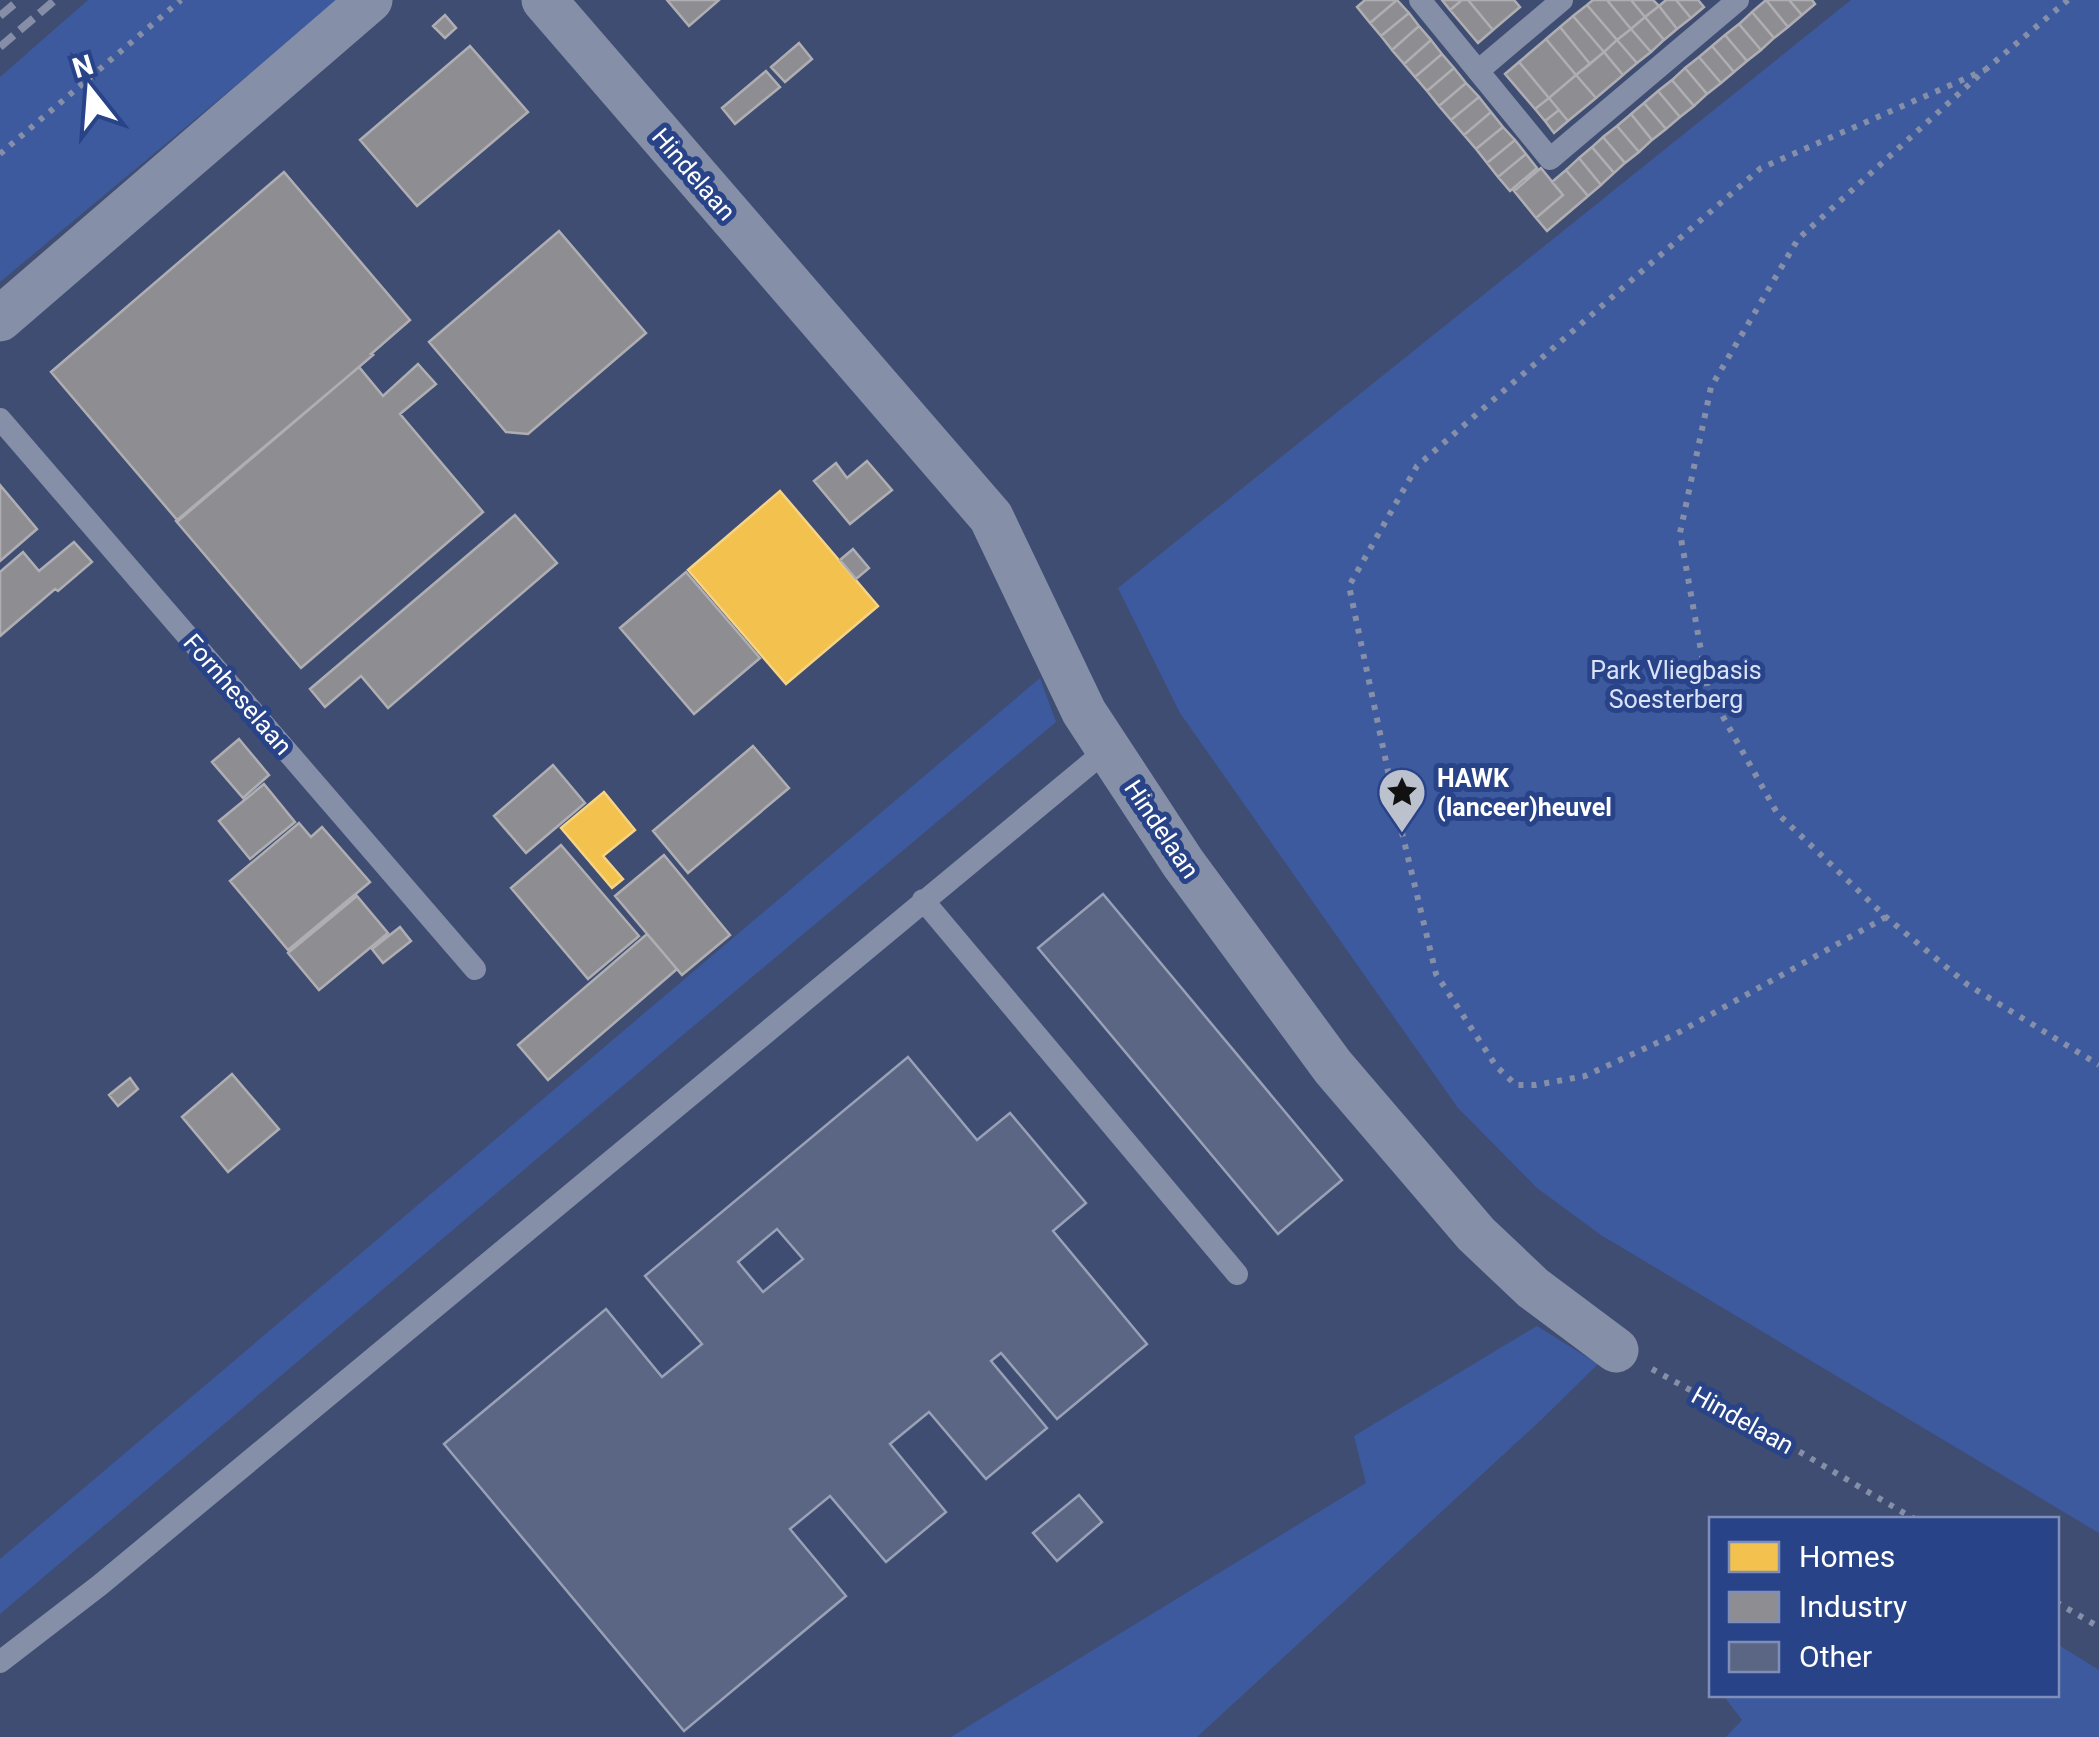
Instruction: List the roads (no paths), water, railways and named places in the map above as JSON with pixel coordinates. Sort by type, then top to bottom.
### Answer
[{"type":"street","points":[[0,319],[370,0]]},
{"type":"street","name":"Hindelaan","points":[[544,0],[991,517],[1084,712],[1183,863],[1333,1067],[1476,1234],[1533,1288],[1616,1350]]},
{"type":"lane","points":[[1420,0],[1550,159],[1738,0]]},
{"type":"lane","points":[[1478,71],[1562,0]]},
{"type":"lane","name":"Fornheselaan","points":[[0,419],[475,968]]},
{"type":"lane","points":[[0,1662],[100,1586],[1109,748]]},
{"type":"lane","points":[[923,900],[1237,1274]]},
{"type":"railway","points":[[0,16],[19,0]]},
{"type":"railway","points":[[0,47],[55,0]]},
{"type":"place","name":"HAWK (lanceer)heuvel","points":[[1402,834]]},
{"type":"park label","name":"Park Vliegbasis Soesterberg","points":[[1676,684]]}]
